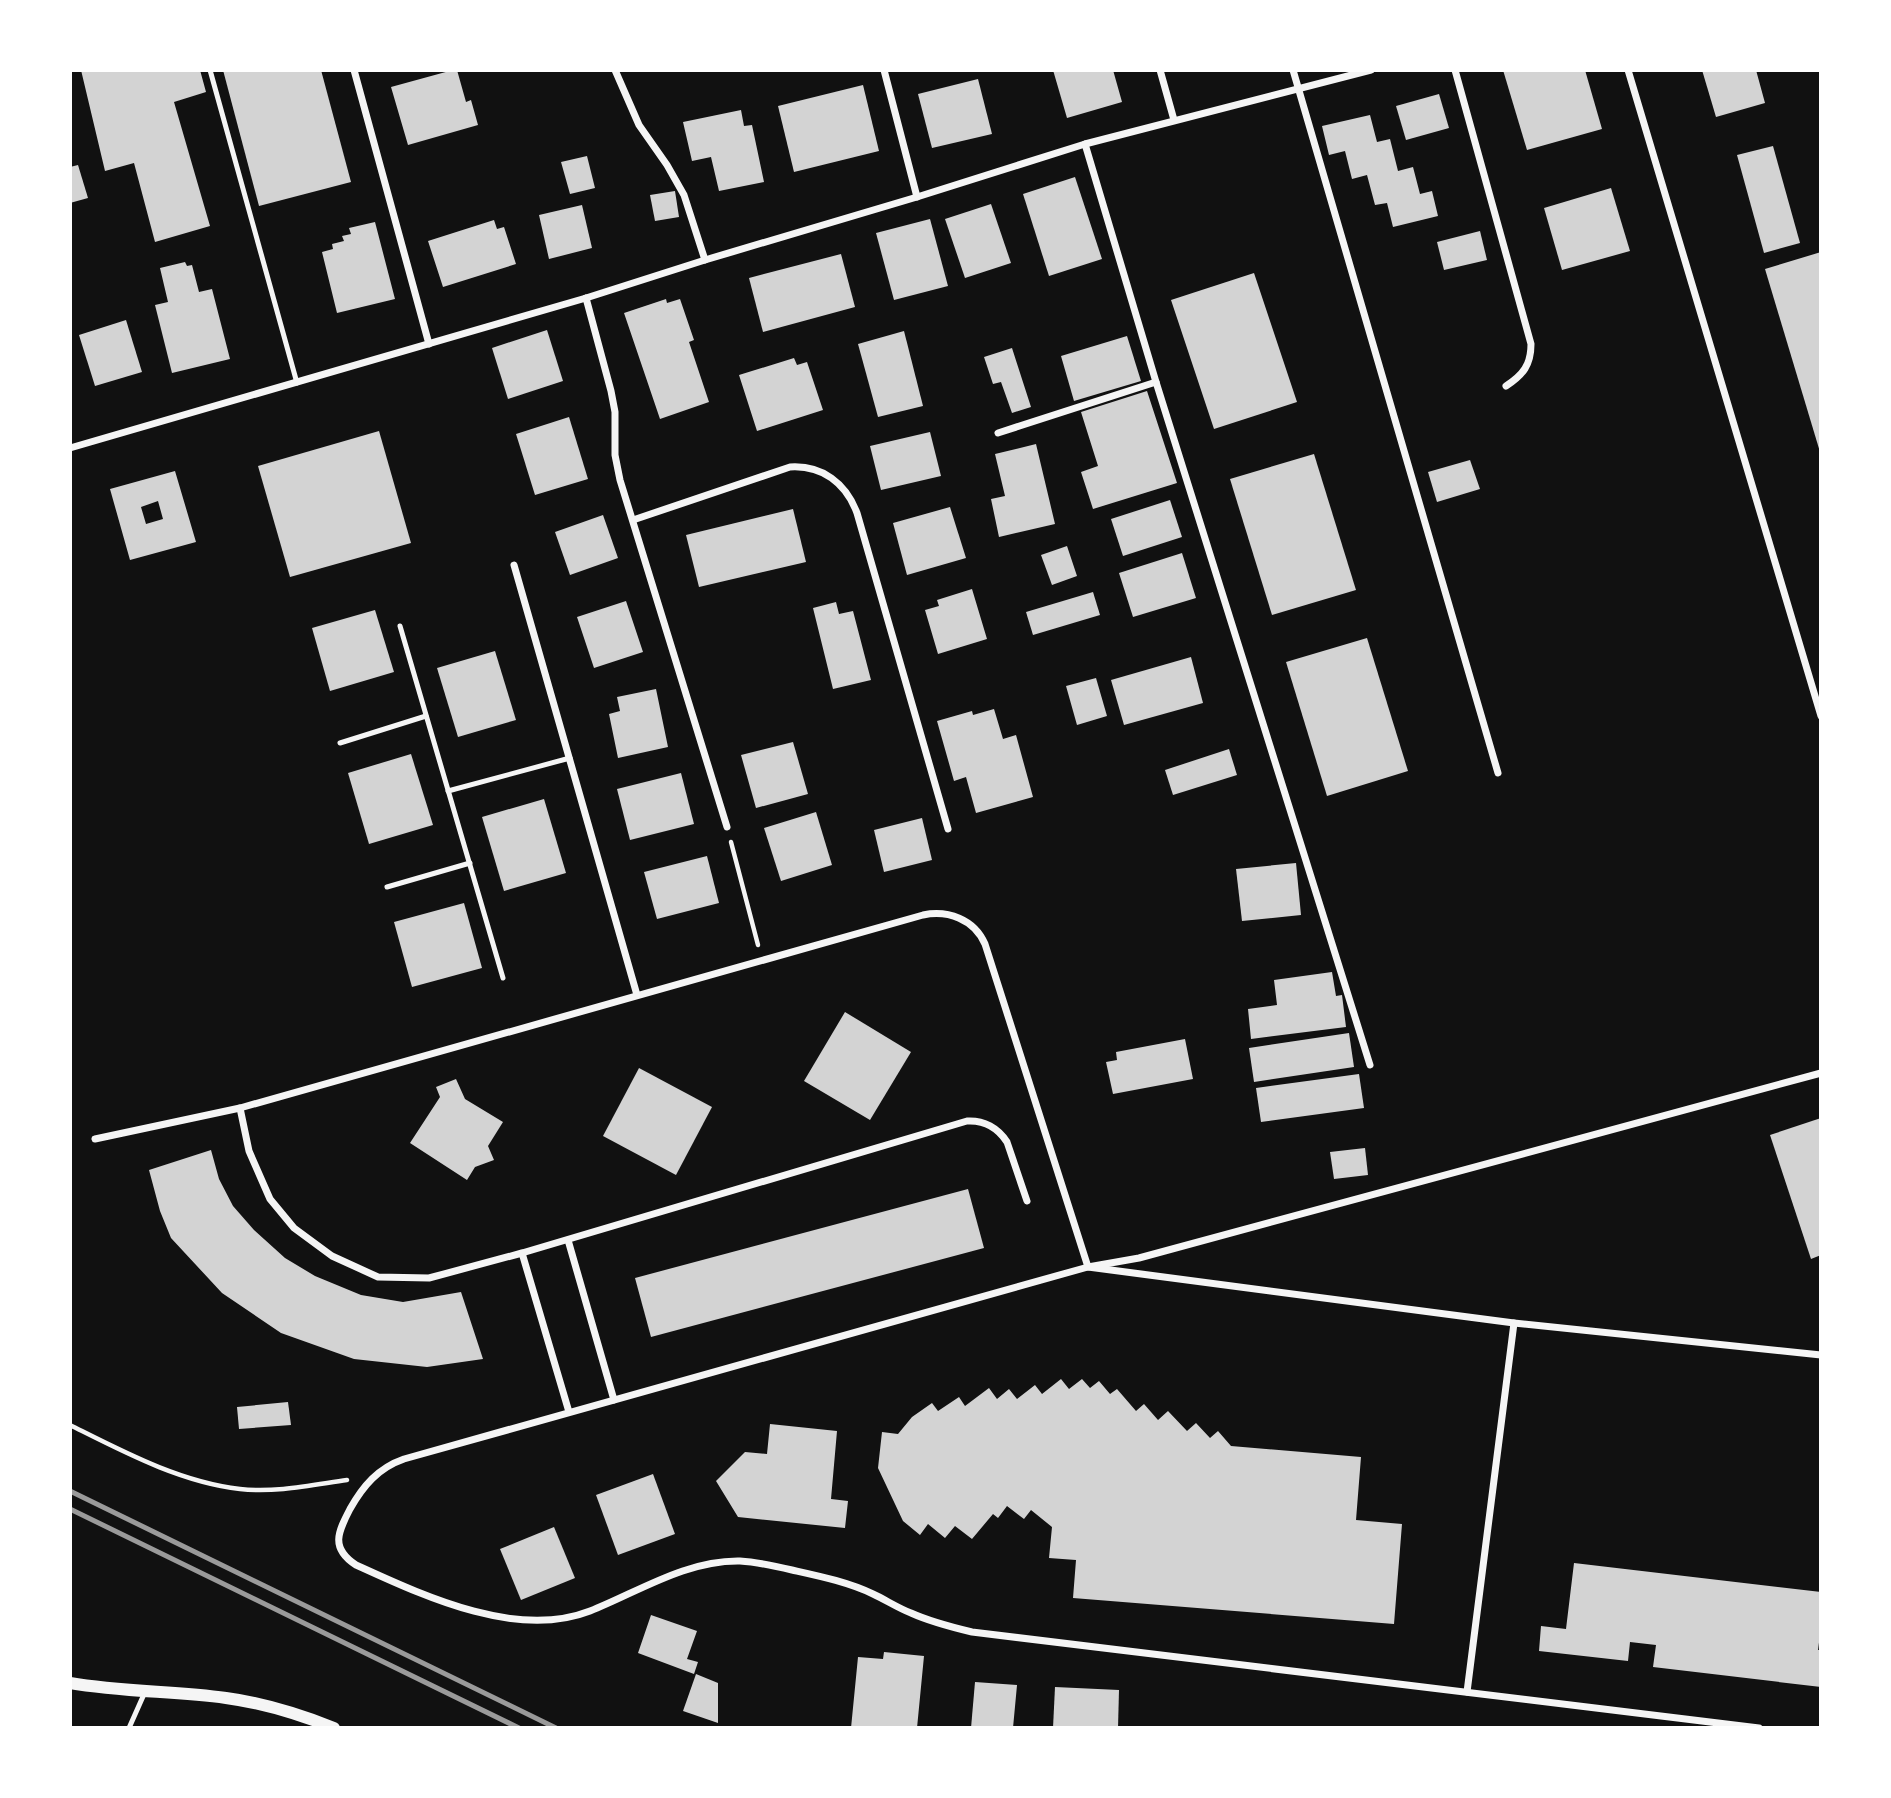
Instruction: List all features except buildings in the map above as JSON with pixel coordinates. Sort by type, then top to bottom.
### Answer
[{"type":"street","points":[[354,70],[429,344]]},
{"type":"street","points":[[615,70],[639,125],[684,195],[705,260]]},
{"type":"street","points":[[884,70],[917,197]]},
{"type":"street","points":[[1160,70],[1174,120]]},
{"type":"street","points":[[1293,70],[1497,773]]},
{"type":"street","points":[[70,448],[586,298],[1085,144],[1371,70]]},
{"type":"street","points":[[1455,70],[1531,344],[1530,360],[1526,369],[1506,386]]},
{"type":"street","points":[[1628,70],[1821,716]]},
{"type":"street","points":[[1085,144],[1156,382],[1370,1065]]},
{"type":"street","points":[[586,298],[615,412],[617,468],[727,827]]},
{"type":"street","points":[[998,433],[1156,382]]},
{"type":"street","points":[[633,520],[790,467],[814,469],[842,486],[857,513],[948,830]]},
{"type":"street","points":[[514,565],[637,996]]},
{"type":"street","points":[[95,1139],[240,1108],[929,914],[953,916],[977,930],[988,951],[1088,1267]]},
{"type":"street","points":[[1759,1728],[972,1632],[927,1620],[851,1585],[751,1562],[718,1562],[687,1569],[568,1618],[522,1619],[446,1604],[402,1586],[356,1565],[342,1551],[338,1539],[340,1527],[361,1491],[385,1467],[404,1458],[1088,1267],[1152,1255],[1821,1073]]},
{"type":"street","points":[[240,1108],[249,1151],[270,1199],[294,1228],[332,1256],[379,1277],[429,1278],[568,1240],[972,1121],[988,1125],[1007,1142],[1027,1201]]},
{"type":"street","points":[[568,1240],[614,1400]]},
{"type":"street","points":[[522,1253],[569,1412]]},
{"type":"street","points":[[1088,1267],[1514,1323],[1821,1355]]},
{"type":"street","points":[[1467,1692],[1514,1323]]},
{"type":"street","points":[[70,1683],[246,1701],[293,1713],[334,1728]]},
{"type":"lane","points":[[210,70],[296,383]]},
{"type":"lane","points":[[400,626],[503,978]]},
{"type":"lane","points":[[340,743],[426,716]]},
{"type":"lane","points":[[449,791],[570,758]]},
{"type":"lane","points":[[387,887],[470,863]]},
{"type":"lane","points":[[129,1728],[145,1692]]},
{"type":"path","points":[[727,827],[762,960]]},
{"type":"path","points":[[70,1425],[160,1468],[242,1489],[301,1487],[375,1475]]},
{"type":"railway","points":[[70,1491],[556,1728]]},
{"type":"railway","points":[[70,1509],[519,1728]]}]
